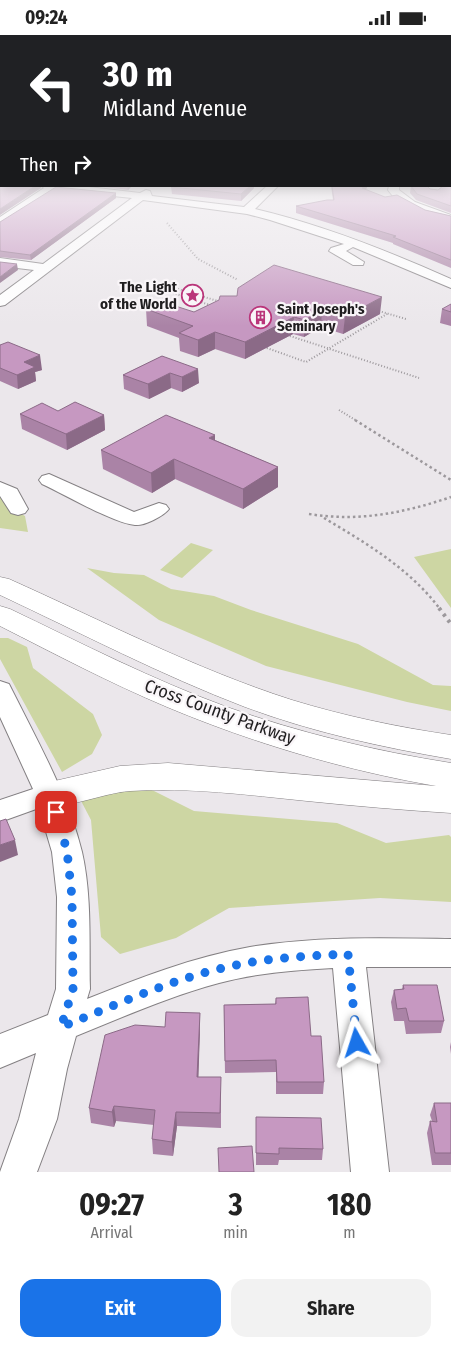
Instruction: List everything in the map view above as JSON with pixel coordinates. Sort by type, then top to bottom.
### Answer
[{"type":"highway","points":[[0,567],[114,636]]},
{"type":"highway","points":[[0,585],[114,636]]},
{"type":"highway","name":"Cross County Parkway","points":[[0,615],[142,683],[236,721],[327,750],[398,767],[451,776]]},
{"type":"highway","name":"Cross County Parkway","points":[[114,636],[219,684],[286,709],[371,732],[451,747]]},
{"type":"highway","points":[[49,794],[120,779],[176,776],[374,795],[451,800]]},
{"type":"street","points":[[0,302],[109,220]]},
{"type":"street","points":[[284,220],[358,244],[451,284]]},
{"type":"street","points":[[335,251],[358,244]]},
{"type":"street","points":[[322,247],[358,262]]},
{"type":"street","points":[[0,262],[45,268]]},
{"type":"street","points":[[49,479],[128,517],[136,519],[159,509]]},
{"type":"street","points":[[0,488],[10,493],[18,509]]},
{"type":"street","points":[[0,690],[49,794],[67,851],[72,897],[73,989],[49,1069],[38,1119],[18,1172]]},
{"type":"street","points":[[0,811],[49,794]]},
{"type":"street","points":[[0,1051],[159,988],[221,968],[281,958],[348,954],[451,953]]},
{"type":"street","points":[[348,954],[370,1172]]},
{"type":"path","points":[[167,223],[198,259],[238,279]]},
{"type":"path","points":[[178,289],[227,304]]},
{"type":"path","points":[[170,292],[219,308]]},
{"type":"path","points":[[379,311],[406,319]]},
{"type":"path","points":[[261,345],[306,362],[387,314]]},
{"type":"path","points":[[287,335],[419,378]]},
{"type":"path","points":[[339,410],[451,480]]},
{"type":"path","points":[[309,515],[324,518],[363,519],[393,515],[451,497]]},
{"type":"path","points":[[324,518],[376,549],[397,565],[426,593],[451,624]]},
{"type":"green space","points":[[0,497],[7,506],[25,516],[28,532],[0,528]]},
{"type":"green space","points":[[191,543],[213,550],[182,578],[160,570]]},
{"type":"green space","points":[[451,549],[451,608],[414,557]]},
{"type":"green space","points":[[87,568],[114,573],[144,575],[171,589],[214,596],[251,610],[358,644],[433,685],[451,686],[451,711],[407,702],[266,666],[159,620]]},
{"type":"green space","points":[[0,638],[8,638],[27,647],[33,668],[93,714],[102,735],[92,754],[62,772],[0,659]]},
{"type":"green space","points":[[148,788],[194,811],[337,823],[386,843],[449,835],[451,837],[451,902],[380,898],[229,908],[176,938],[120,954],[101,937],[91,820],[79,797]]},
{"type":"building","points":[[3,220],[78,220],[30,255],[0,251],[0,222]]},
{"type":"building","points":[[343,220],[451,220],[451,260],[393,237],[396,236]]},
{"type":"building","points":[[0,262],[17,264],[0,277]]},
{"type":"building","points":[[274,265],[382,297],[345,317],[322,310],[305,320],[294,317],[245,342],[215,332],[198,340],[179,333],[193,326],[146,309],[163,302],[194,312],[219,300],[220,296],[237,296],[238,288]]},
{"type":"building","points":[[451,304],[451,312],[442,309]]},
{"type":"building","points":[[8,342],[40,355],[24,362],[35,367],[17,375],[0,368],[0,345]]},
{"type":"building","points":[[162,356],[198,369],[182,377],[170,373],[148,384],[123,375]]},
{"type":"building","points":[[75,402],[104,415],[66,434],[20,414],[42,403],[58,411]]},
{"type":"building","points":[[166,415],[215,435],[209,438],[278,467],[243,489],[174,459],[151,473],[101,450]]},
{"type":"building","points":[[6,819],[15,840],[0,845],[0,821]]},
{"type":"building","points":[[403,985],[437,985],[444,1021],[409,1021],[406,1008],[397,1009],[394,990],[404,989]]},
{"type":"building","points":[[308,997],[311,1036],[321,1036],[324,1082],[277,1082],[276,1060],[225,1061],[224,1005],[276,1004],[276,998]]},
{"type":"building","points":[[166,1012],[200,1013],[197,1077],[221,1077],[220,1113],[176,1112],[172,1142],[152,1139],[155,1110],[114,1106],[112,1112],[89,1108],[105,1035],[135,1025],[165,1027]]},
{"type":"building","points":[[434,1103],[451,1103],[451,1153],[435,1153],[430,1121],[437,1122]]},
{"type":"building","points":[[256,1117],[321,1118],[323,1149],[279,1148],[279,1154],[256,1153]]},
{"type":"building","points":[[252,1146],[254,1172],[219,1172],[218,1148]]},
{"type":"place","name":"The Light of the World","points":[[193,296]]},
{"type":"place","name":"Saint Joseph's Seminary","points":[[261,318]]},
{"type":"route","points":[[56,812],[67,851],[73,922],[73,989],[61,1027],[159,988],[221,968],[281,958],[348,954],[357,1043]]}]
